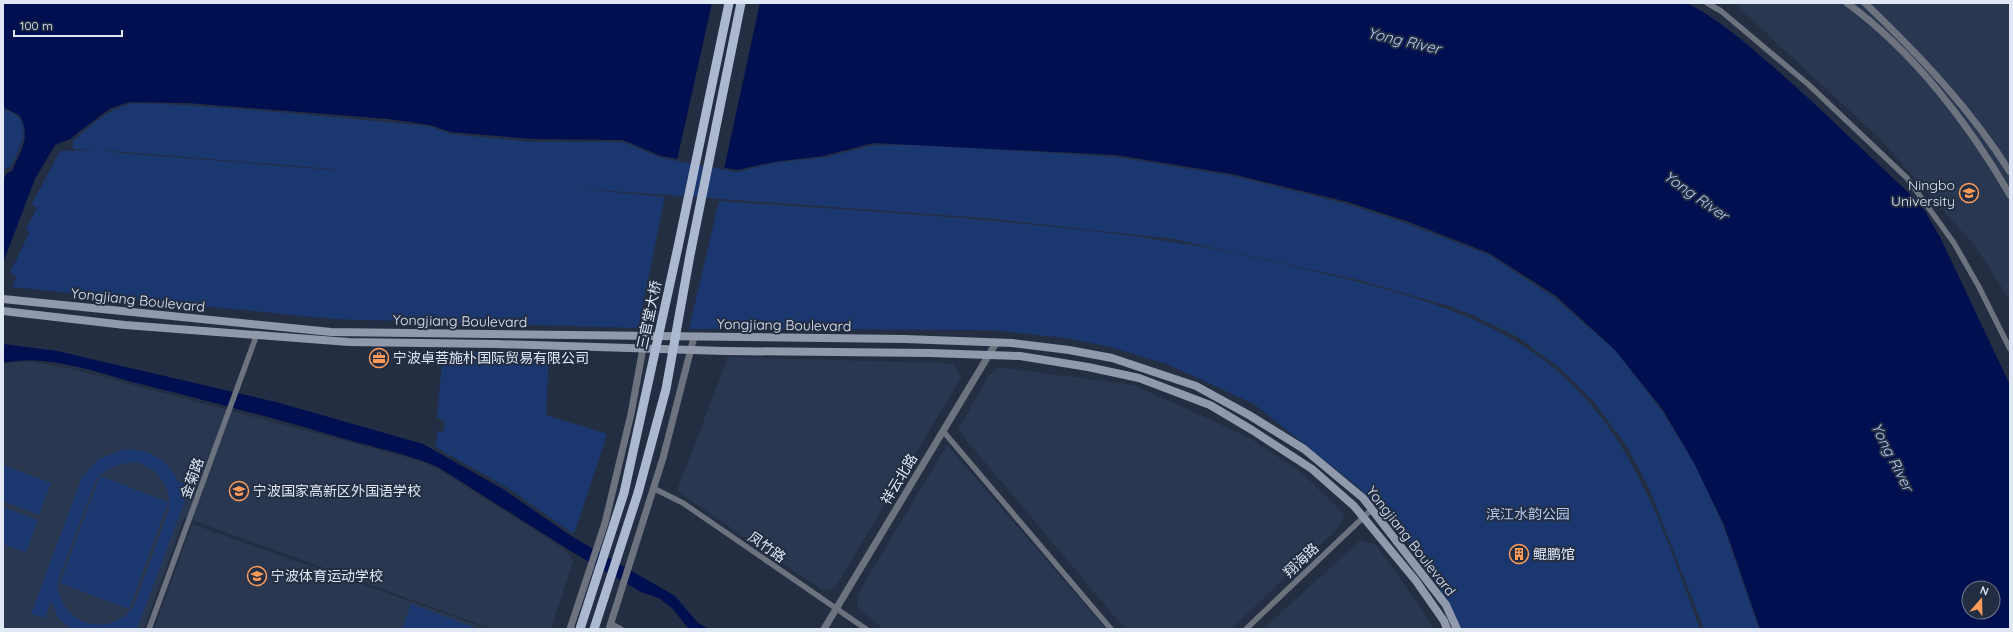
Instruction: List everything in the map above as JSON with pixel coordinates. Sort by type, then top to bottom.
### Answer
[{"type":"main road","name":"三官堂大桥","points":[[580,629],[624,493],[678,247],[728,3]]},
{"type":"main road","name":"三官堂大桥","points":[[594,629],[638,493],[666,389],[690,255],[741,3]]},
{"type":"main road","name":"Yongjiang Boulevard","points":[[3,299],[330,332],[644,335],[996,343],[1069,350],[1112,358],[1196,386],[1249,415],[1304,449],[1363,498],[1446,605],[1457,629]]},
{"type":"main road","name":"Yongjiang Boulevard","points":[[3,312],[125,325],[349,342],[1020,356],[1088,367],[1139,378],[1210,404],[1312,469],[1354,506],[1416,581],[1444,621],[1447,629]]},
{"type":"street","points":[[1707,3],[1721,11],[1809,85],[1907,178],[1954,243],[1979,287],[2010,349]]},
{"type":"street","points":[[1847,3],[1916,64],[1990,159],[2010,194]]},
{"type":"street","points":[[1865,3],[1912,48],[1952,92],[1994,147],[2010,172]]},
{"type":"street","name":"金菊路","points":[[148,629],[257,334]]},
{"type":"street","points":[[570,629],[605,523],[629,421],[643,348],[644,335]]},
{"type":"street","points":[[621,629],[610,627],[653,488],[694,337]]},
{"type":"street","name":"祥云北路","points":[[824,629],[996,343]]},
{"type":"street","points":[[943,431],[1111,629]]},
{"type":"street","name":"凤竹路","points":[[653,488],[683,503],[866,629]]},
{"type":"street","name":"翔海路","points":[[1246,629],[1372,509]]},
{"type":"shaded area","name":"Ningbo University","points":[[1734,3],[2010,3],[2010,300],[1975,246],[1880,139]]},
{"type":"shaded area","points":[[728,357],[954,364],[961,378],[835,588],[822,590],[677,491]]},
{"type":"shaded area","name":"宁波国家高新区外国语学校","points":[[33,362],[69,368],[421,461],[438,469],[566,550],[573,561],[551,629],[492,629],[184,517],[144,629],[3,629],[3,364]]},
{"type":"shaded area","points":[[998,367],[1134,385],[1248,437],[1301,472],[1344,514],[1340,526],[1231,629],[1125,629],[958,430],[989,375]]},
{"type":"shaded area","points":[[947,445],[1106,629],[883,629],[858,608],[857,595]]},
{"type":"shaded area","name":"宁波体育运动学校","points":[[192,524],[488,629],[154,629]]},
{"type":"shaded area","points":[[1361,540],[1376,545],[1426,615],[1433,629],[1263,629]]},
{"type":"green space","points":[[134,103],[171,104],[244,109],[428,126],[450,134],[533,142],[623,142],[662,158],[737,172],[773,163],[826,157],[874,145],[920,145],[1117,157],[1233,176],[1347,204],[1408,224],[1489,255],[1555,298],[1615,350],[1662,411],[1694,463],[1723,525],[1759,629],[1704,629],[1649,488],[1626,445],[1593,401],[1561,369],[1518,337],[1475,316],[1452,307],[1359,280],[1173,239],[984,218],[571,188],[665,197],[638,328],[333,319],[12,287],[17,277],[10,273],[29,233],[26,229],[37,208],[32,204],[60,151],[98,150],[73,149],[73,141],[108,113],[125,105]],"holes":[[[98,150],[334,169],[120,153]]]},
{"type":"green space","points":[[3,109],[14,113],[20,119],[24,134],[19,150],[11,167],[5,169],[3,174]]},
{"type":"green space","name":"滨江水韵公园","points":[[719,201],[1060,227],[1192,245],[1267,260],[1387,290],[1420,299],[1482,324],[1512,339],[1540,358],[1566,379],[1591,405],[1613,433],[1648,495],[1700,629],[1462,629],[1418,553],[1387,516],[1359,488],[1254,404],[1167,364],[1110,347],[1066,338],[991,330],[689,329]]},
{"type":"green space","points":[[443,352],[505,352],[549,356],[546,415],[607,434],[575,531],[572,533],[508,488],[435,447],[438,431],[443,432],[445,422],[437,417]]},
{"type":"green space","points":[[133,449],[155,456],[166,464],[176,477],[179,484],[180,482],[190,486],[137,629],[71,629],[59,619],[51,601],[45,618],[31,614],[82,477],[99,459],[122,450]],"holes":[[[136,462],[144,465],[157,474],[166,486],[169,510],[137,598],[129,612],[122,618],[115,621],[107,624],[91,624],[82,621],[71,614],[64,605],[58,590],[58,580],[96,479],[104,472],[119,465]]]},
{"type":"green space","points":[[3,465],[51,483],[39,515],[3,501],[5,491],[3,490]]},
{"type":"green space","points":[[100,476],[168,502],[129,609],[60,583]]},
{"type":"green space","points":[[3,507],[38,520],[26,552],[3,544]]},
{"type":"green space","points":[[411,604],[479,629],[402,629]]},
{"type":"water","name":"Yong River","points":[[3,3],[1687,3],[1710,16],[1741,39],[1824,112],[1910,194],[1925,211],[1941,239],[2010,385],[2010,629],[1760,629],[1724,525],[1694,463],[1663,410],[1615,350],[1556,296],[1489,253],[1409,222],[1348,202],[1232,174],[1116,155],[873,143],[823,156],[773,162],[737,170],[661,156],[623,140],[532,139],[450,132],[430,125],[388,119],[187,103],[130,102],[111,108],[70,139],[55,145],[35,179],[3,263],[3,180],[7,173],[12,171],[24,143],[25,130],[19,115],[3,107]]},
{"type":"water","points":[[3,344],[57,351],[276,402],[423,444],[503,489],[571,536],[675,596],[698,623],[709,629],[689,629],[672,608],[659,598],[641,592],[569,550],[438,467],[427,462],[243,410],[90,370],[55,362],[20,361],[3,363]]},
{"type":"pier","points":[[712,3],[760,3],[724,169],[677,160]]},
{"type":"place","name":"Ningbo University","points":[[1969,193]]},
{"type":"place","name":"宁波卓菩施朴国际贸易有限公司","points":[[379,358]]},
{"type":"place","name":"宁波国家高新区外国语学校","points":[[239,491]]},
{"type":"place","name":"鲲鹏馆","points":[[1519,554]]},
{"type":"place","name":"宁波体育运动学校","points":[[257,576]]}]
